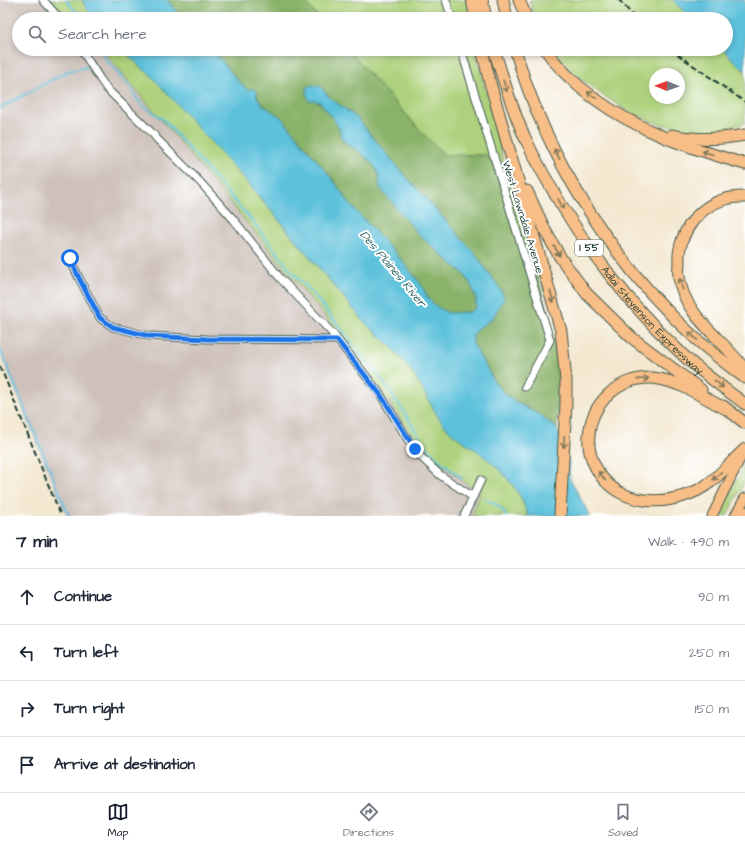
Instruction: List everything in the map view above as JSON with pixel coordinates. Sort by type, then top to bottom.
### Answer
[{"type":"highway","points":[[472,0],[475,12]]},
{"type":"highway","points":[[482,0],[485,12]]},
{"type":"highway","points":[[503,0],[506,12]]},
{"type":"highway","points":[[519,0],[524,12]]},
{"type":"highway","points":[[484,56],[561,331],[566,381],[566,403],[560,516]]},
{"type":"highway","name":"Adlai Stevenson Expressway","points":[[496,56],[510,101],[525,138],[572,222],[590,249],[612,279],[663,335],[690,361],[745,404]]},
{"type":"highway","name":"Adlai Stevenson Expressway","points":[[517,56],[534,106],[549,139],[575,188],[607,239],[642,282],[695,338],[745,378]]},
{"type":"highway","points":[[550,56],[577,84],[623,116],[664,138],[745,164]]},
{"type":"highway","points":[[623,116],[655,131],[674,136],[717,138],[745,135]]},
{"type":"highway","points":[[510,152],[546,232],[560,258],[587,294],[631,337],[745,423]]},
{"type":"highway","points":[[745,197],[738,196],[717,201],[700,211],[687,227],[678,254],[679,277],[684,296],[699,319],[745,370]]},
{"type":"highway","points":[[728,410],[682,386],[667,381],[652,378],[638,379],[626,383],[614,389],[594,410],[589,426],[588,442],[592,461],[600,476],[613,488],[625,496],[645,500],[668,500],[686,495],[706,486],[745,449]]},
{"type":"highway","points":[[744,516],[745,512]]},
{"type":"main road","points":[[712,516],[745,449]]},
{"type":"main road","points":[[735,516],[745,498]]},
{"type":"street","points":[[42,0],[53,12]]},
{"type":"street","points":[[446,0],[450,12]]},
{"type":"street","points":[[85,56],[108,89],[153,134],[234,220],[280,278],[337,340],[380,394],[410,443],[420,456],[440,475],[473,497]]},
{"type":"street","name":"West Lawndale Avenue","points":[[463,56],[550,340],[525,386]]},
{"type":"street","points":[[70,258],[100,318],[113,327],[149,336],[207,339],[337,340]]},
{"type":"street","points":[[464,516],[481,480]]},
{"type":"shaded area","points":[[0,0],[50,0],[63,12],[12,12],[12,56],[108,56],[354,351],[422,449],[480,494],[472,516],[66,516],[0,353]]},
{"type":"green space","points":[[50,0],[82,0],[90,12],[63,12]]},
{"type":"green space","points":[[167,0],[303,0],[314,12],[177,12]]},
{"type":"green space","points":[[303,0],[467,0],[469,12],[314,12]]},
{"type":"green space","points":[[529,0],[673,0],[684,12],[533,12]]},
{"type":"green space","points":[[108,56],[130,56],[139,66],[148,72],[206,134],[367,325],[404,361],[416,377],[435,412],[448,430],[488,460],[511,483],[520,496],[528,516],[472,516],[480,494],[422,449],[354,351]]},
{"type":"green space","points":[[218,56],[353,56],[428,139],[445,155],[485,155],[496,158],[506,170],[541,286],[551,328],[557,359],[559,386],[557,429],[543,417],[507,396],[495,383],[473,343],[473,335],[477,328],[492,319],[504,298],[501,290],[473,251],[395,164],[357,118],[329,97],[320,86],[314,100],[320,103],[334,120],[340,130],[341,138],[359,151],[373,164],[401,211],[419,235],[464,274],[470,283],[476,297],[476,307],[470,312],[448,313],[436,306],[428,298],[421,284],[403,262],[350,204],[333,180],[282,118],[263,105],[257,97],[257,92],[253,88],[248,90],[239,82]]},
{"type":"green space","points":[[353,56],[477,56],[506,170],[496,158],[485,155],[445,155],[428,139]]},
{"type":"green space","points":[[558,56],[729,56],[745,71],[745,123],[713,131],[686,130],[656,123],[629,112],[601,94],[576,75]]},
{"type":"green space","points":[[745,463],[745,481],[727,516],[718,516]]},
{"type":"water","points":[[82,0],[167,0],[177,12],[90,12]]},
{"type":"water","points":[[673,0],[745,0],[745,71],[729,56],[733,56],[733,12],[684,12]]},
{"type":"water","name":"Des Plaines River","points":[[130,56],[218,56],[239,82],[248,90],[253,88],[257,92],[257,97],[263,105],[282,118],[333,180],[350,204],[421,284],[428,298],[436,306],[448,313],[470,312],[476,307],[476,297],[464,274],[419,235],[380,188],[378,173],[373,164],[359,151],[341,138],[340,130],[321,103],[314,100],[310,101],[307,96],[307,87],[312,85],[320,86],[329,97],[357,118],[395,164],[473,251],[501,290],[504,298],[492,319],[477,329],[473,335],[473,344],[495,383],[507,396],[543,417],[557,429],[569,462],[570,479],[590,516],[528,516],[520,496],[506,477],[476,450],[448,430],[435,412],[416,377],[404,361],[367,325],[248,183],[148,72],[139,66]]},
{"type":"waterway","points":[[66,0],[76,12]]},
{"type":"waterway","points":[[104,56],[131,88],[142,105],[164,120],[254,223],[293,273],[307,287],[377,373],[424,444],[439,460],[462,478]]},
{"type":"waterway","points":[[0,108],[68,71],[87,67]]},
{"type":"waterway","points":[[0,349],[69,516]]},
{"type":"waterway","points":[[485,499],[503,510],[506,516]]},
{"type":"railway","points":[[619,0],[630,12]]},
{"type":"railway","points":[[680,56],[745,102]]},
{"type":"railway","points":[[0,366],[61,516]]},
{"type":"route","points":[[70,258],[100,318],[113,327],[149,336],[207,339],[337,340],[380,394],[415,449]]}]
